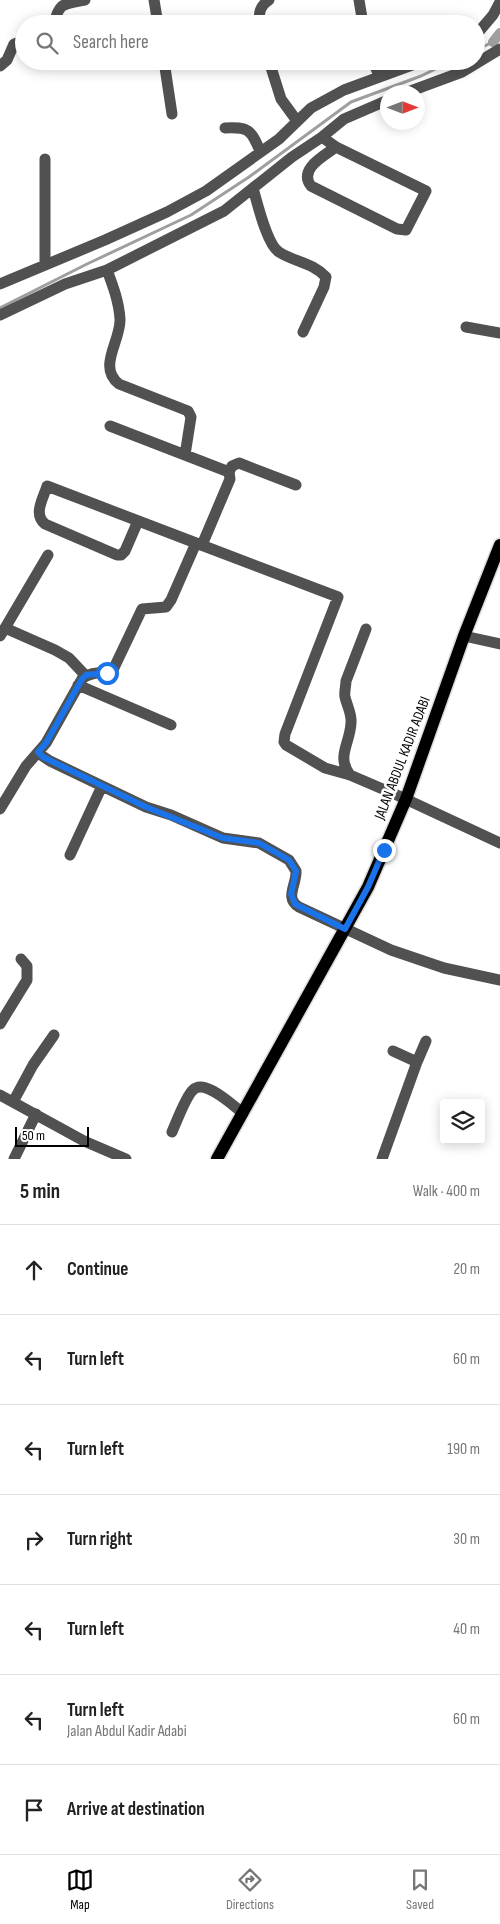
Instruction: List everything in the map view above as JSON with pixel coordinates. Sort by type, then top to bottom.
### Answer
[{"type":"main road","name":"JALAN ABDUL KADIR ADABI","points":[[218,1159],[368,887],[406,799],[464,636],[500,545]]},
{"type":"street","points":[[56,15],[60,6],[85,0]]},
{"type":"street","points":[[154,0],[156,15]]},
{"type":"street","points":[[259,15],[261,7],[269,0]]},
{"type":"street","points":[[360,0],[362,15]]},
{"type":"street","points":[[485,24],[500,2]]},
{"type":"street","points":[[0,66],[7,60],[15,44]]},
{"type":"street","points":[[485,58],[500,49]]},
{"type":"street","points":[[165,70],[172,114]]},
{"type":"street","points":[[272,70],[281,99],[297,121]]},
{"type":"street","points":[[377,70],[379,76]]},
{"type":"street","points":[[0,284],[105,240],[167,212],[206,191],[279,139],[311,108],[336,94],[397,70]]},
{"type":"street","points":[[425,86],[465,70]]},
{"type":"street","points":[[0,315],[65,284],[107,270],[224,211],[344,119],[380,103]]},
{"type":"street","points":[[225,128],[239,127],[248,130],[260,151]]},
{"type":"street","points":[[322,137],[336,147],[426,191],[408,228],[404,230],[311,186],[307,178],[310,168],[336,147]]},
{"type":"street","points":[[45,159],[45,264]]},
{"type":"street","points":[[253,188],[274,248],[284,255],[309,264],[326,277],[324,287],[303,332]]},
{"type":"street","points":[[107,270],[115,292],[120,322],[110,357],[112,378],[119,384],[188,411],[191,417],[185,454]]},
{"type":"street","points":[[466,327],[500,333]]},
{"type":"street","points":[[110,426],[230,472]]},
{"type":"street","points":[[0,808],[15,782],[46,743],[78,685],[86,675],[107,673],[113,670],[142,609],[166,607],[171,600],[230,480],[232,466],[239,464],[296,484]]},
{"type":"street","points":[[138,521],[121,556],[45,524],[39,519],[38,514],[47,486],[338,597],[305,678],[284,742],[289,748],[325,768],[350,775],[499,841]]},
{"type":"street","points":[[48,555],[3,632],[55,650],[69,658],[86,675]]},
{"type":"street","points":[[350,775],[344,764],[343,756],[350,734],[351,721],[345,689],[366,629]]},
{"type":"street","points":[[464,636],[500,644]]},
{"type":"street","points":[[78,685],[171,725]]},
{"type":"street","points":[[38,752],[50,761],[146,807],[223,838],[259,843],[289,860],[296,871],[291,894],[295,904],[345,929],[391,950],[444,968],[500,980]]},
{"type":"street","points":[[70,855],[102,786]]},
{"type":"street","points":[[0,1024],[27,980],[27,966],[21,959]]},
{"type":"street","points":[[13,1102],[32,1065],[54,1035]]},
{"type":"street","points":[[382,1159],[426,1041]]},
{"type":"street","points":[[392,1051],[417,1062]]},
{"type":"street","points":[[172,1132],[190,1095],[194,1089],[199,1087],[210,1088],[244,1113]]},
{"type":"street","points":[[0,1095],[84,1141],[126,1159]]},
{"type":"street","points":[[14,1159],[36,1114]]},
{"type":"waterway","points":[[493,42],[500,33]]},
{"type":"waterway","points":[[485,46],[493,42]]},
{"type":"waterway","points":[[0,308],[191,215],[249,177],[351,102],[433,70]]},
{"type":"route","points":[[107,673],[86,675],[82,679],[46,743],[38,752],[43,757],[146,807],[171,815],[223,838],[259,843],[289,860],[294,865],[297,876],[291,894],[295,904],[299,908],[345,929],[368,887],[384,850]]}]
